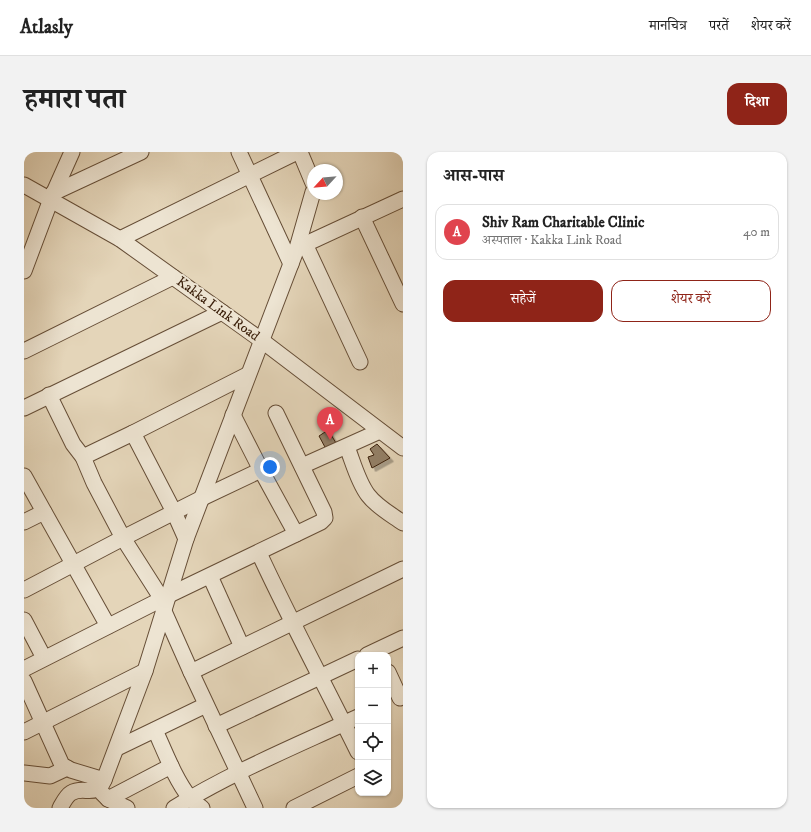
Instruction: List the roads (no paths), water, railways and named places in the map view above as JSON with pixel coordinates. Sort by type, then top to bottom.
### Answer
[{"type":"street","points":[[52,196],[141,152]]},
{"type":"street","points":[[238,152],[291,264]]},
{"type":"street","points":[[120,239],[298,152],[307,171]]},
{"type":"street","points":[[24,271],[70,153]]},
{"type":"street","name":"Kakka Link Road","points":[[24,185],[52,196],[120,239],[261,340],[403,448]]},
{"type":"street","points":[[300,246],[403,199]]},
{"type":"street","points":[[104,789],[145,671],[164,602],[186,539],[247,375],[291,264],[300,246],[311,200]]},
{"type":"street","points":[[362,217],[403,304]]},
{"type":"street","points":[[300,246],[360,362]]},
{"type":"street","points":[[24,351],[173,277]]},
{"type":"street","points":[[24,408],[222,312]]},
{"type":"street","points":[[82,457],[133,433],[247,375]]},
{"type":"street","points":[[49,395],[73,444],[82,457],[94,484],[123,538],[164,602],[191,672],[254,808]]},
{"type":"street","points":[[24,669],[108,626],[164,602],[210,576],[321,522],[325,518],[325,515],[276,413]]},
{"type":"street","points":[[232,415],[296,534]]},
{"type":"street","points":[[302,466],[380,431]]},
{"type":"street","points":[[133,433],[174,512],[186,539]]},
{"type":"street","points":[[347,447],[368,496],[403,523]]},
{"type":"street","points":[[24,590],[174,512],[261,470]]},
{"type":"street","points":[[24,476],[108,626]]},
{"type":"street","points":[[24,522],[44,512]]},
{"type":"street","points":[[259,553],[355,746]]},
{"type":"street","points":[[191,672],[403,569]]},
{"type":"street","points":[[210,576],[242,647]]},
{"type":"street","points":[[24,620],[44,658]]},
{"type":"street","points":[[377,652],[403,638]]},
{"type":"street","points":[[216,726],[355,660]]},
{"type":"street","points":[[24,732],[145,671]]},
{"type":"street","points":[[391,680],[398,699]]},
{"type":"street","points":[[24,681],[62,765],[104,789],[127,808]]},
{"type":"street","points":[[117,748],[206,705]]},
{"type":"street","points":[[174,808],[238,773],[355,718]]},
{"type":"street","points":[[155,730],[171,766],[190,798],[202,808]]},
{"type":"street","points":[[60,808],[72,792],[104,789],[171,766]]},
{"type":"street","points":[[24,774],[50,776],[67,768]]},
{"type":"street","points":[[304,806],[355,778]]},
{"type":"place","name":"Shiv Ram Charitable Clinic","points":[[330,440]]}]
